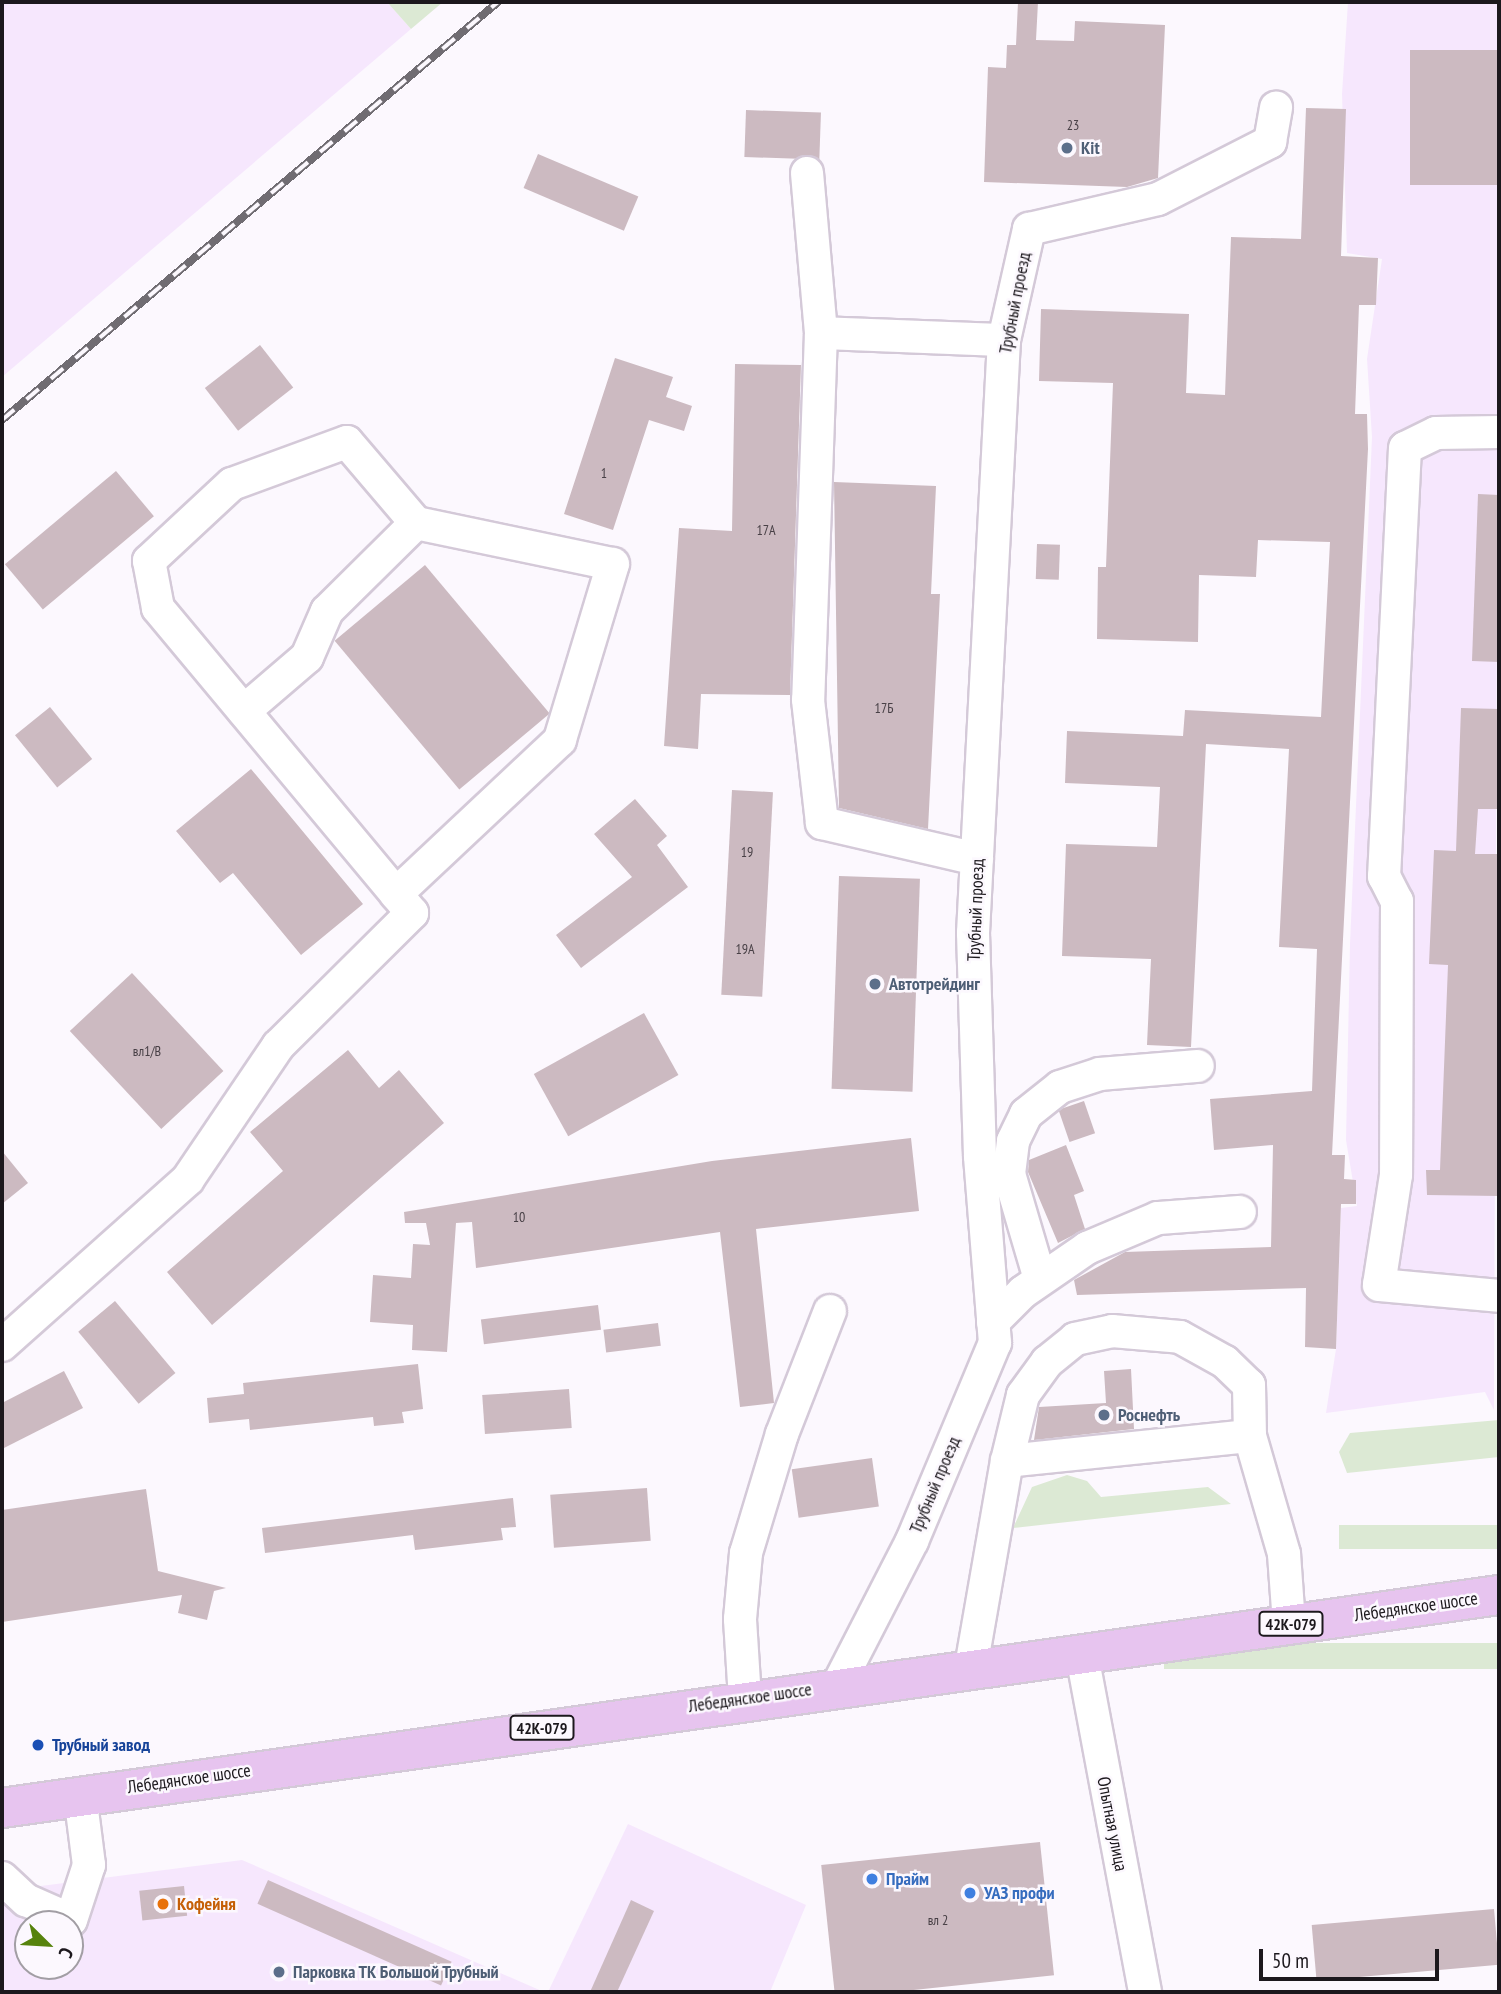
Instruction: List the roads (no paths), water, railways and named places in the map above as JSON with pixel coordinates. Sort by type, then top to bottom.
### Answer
[{"type":"main road","name":"Лебедянское шоссе","points":[[2,1808],[838,1685],[1082,1655],[1499,1595]]},
{"type":"street","name":"Трубный проезд","points":[[838,1685],[912,1541],[995,1343],[980,1156],[977,859],[1004,340],[1029,229],[1158,199],[1270,142],[1276,108]]},
{"type":"street","points":[[807,173],[821,333],[807,700],[822,823],[977,859]]},
{"type":"street","points":[[821,333],[1004,340]]},
{"type":"street","points":[[1499,432],[1436,433],[1405,448],[1384,876],[1397,901],[1396,1175],[1379,1285],[1499,1296]]},
{"type":"street","points":[[2,1345],[188,1179],[278,1046],[412,913],[396,894],[244,711],[158,608],[149,561],[232,485],[347,442],[416,523],[613,564],[560,740],[396,894]]},
{"type":"street","points":[[244,711],[307,657],[327,611],[416,523]]},
{"type":"street","points":[[1040,1279],[1009,1174],[1013,1141],[1026,1114],[1060,1087],[1100,1074],[1198,1066]]},
{"type":"street","points":[[993,1322],[1040,1279],[1087,1248],[1158,1218],[1240,1212]]},
{"type":"street","points":[[745,1699],[740,1619],[746,1553],[782,1434],[830,1311]]},
{"type":"street","points":[[971,1667],[1007,1461],[1023,1395],[1046,1362],[1075,1339],[1112,1331],[1180,1337],[1225,1362],[1249,1385],[1250,1436],[1284,1554],[1289,1624]]},
{"type":"street","points":[[1007,1461],[1250,1436]]},
{"type":"street","name":"Опытная улица","points":[[1082,1655],[1144,1992]]},
{"type":"street","points":[[2,1878],[26,1900],[71,1920],[89,1865],[80,1795]]},
{"type":"railway","points":[[2,420],[498,2]]},
{"type":"place","name":"Kit","points":[[1067,148]]},
{"type":"place","name":"Автотрейдинг","points":[[875,984]]},
{"type":"place","name":"Роснефть","points":[[1104,1415]]},
{"type":"place","name":"Трубный завод","points":[[38,1745]]},
{"type":"place","name":"Прайм","points":[[872,1879]]},
{"type":"place","name":"УАЗ профи","points":[[970,1893]]},
{"type":"place","name":"Кофейня","points":[[163,1904]]},
{"type":"place","name":"Парковка ТК Большой Трубный","points":[[279,1972]]}]
